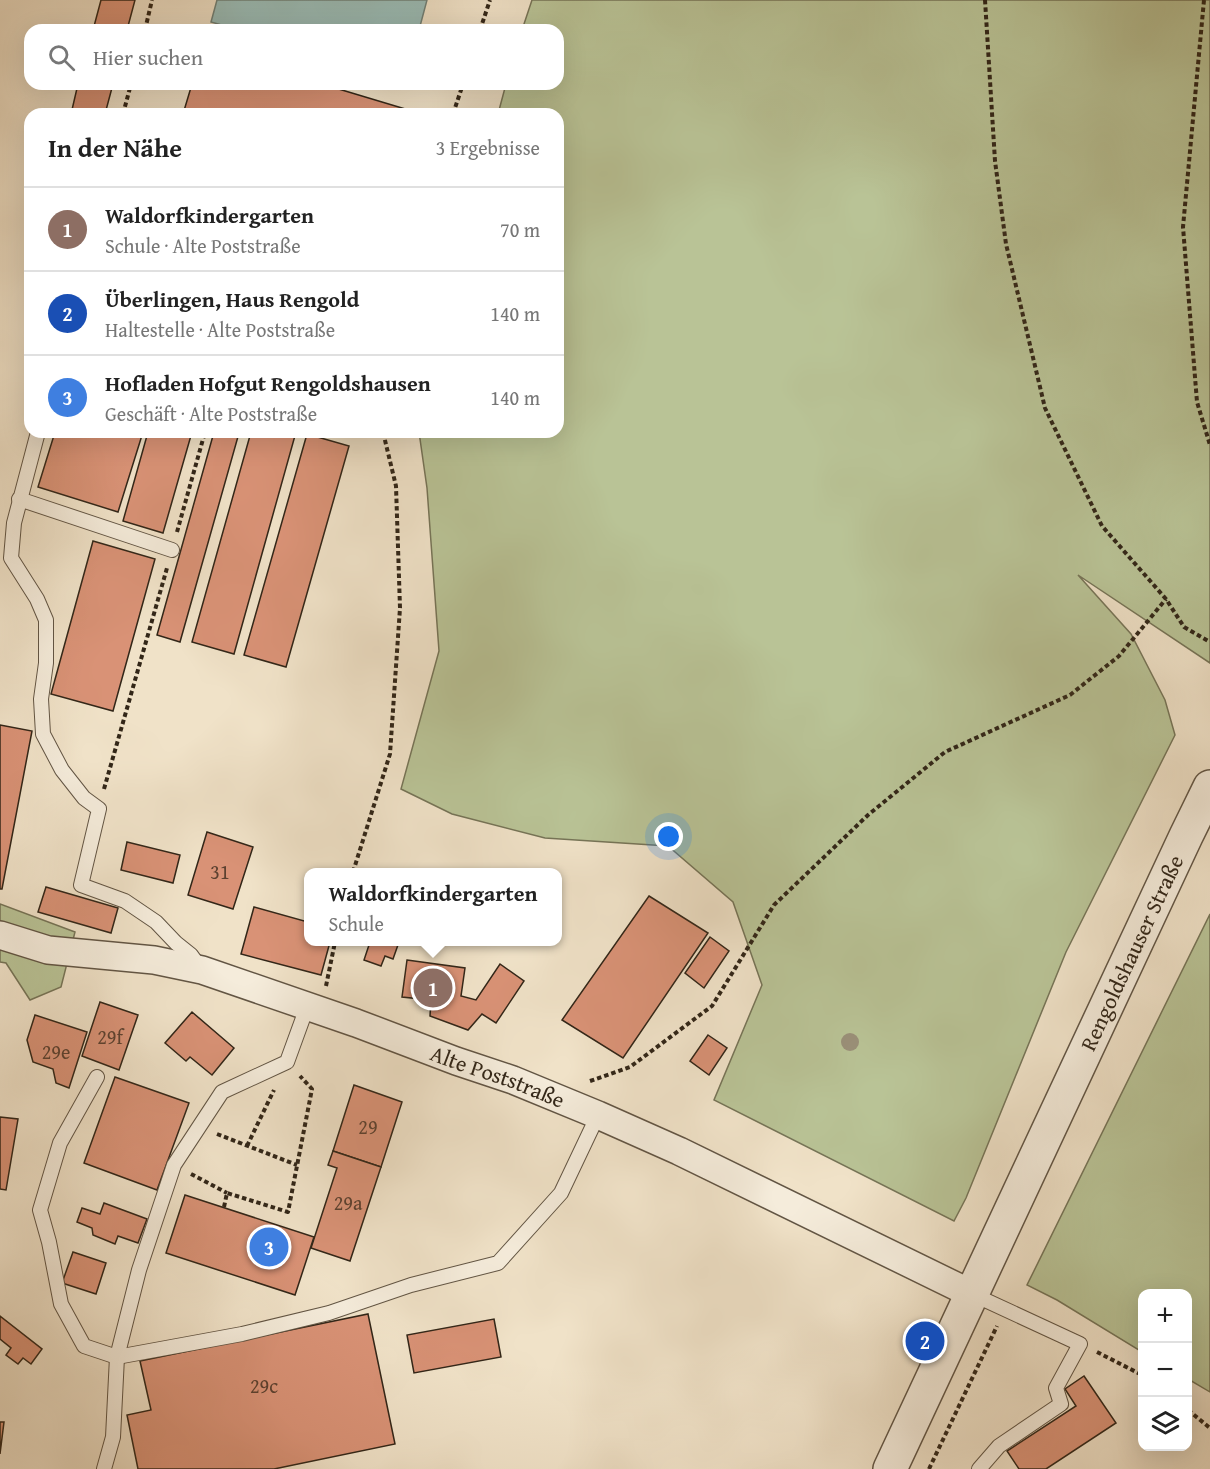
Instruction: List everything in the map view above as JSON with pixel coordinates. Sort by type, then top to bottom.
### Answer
[{"type":"street","name":"Rengoldshauser Straße","points":[[890,1469],[1210,787]]},
{"type":"street","name":"Alte Poststraße","points":[[0,935],[48,950],[154,960],[202,970],[513,1080],[688,1156],[972,1294]]},
{"type":"lane","points":[[36,438],[19,499],[5,563],[37,599],[46,620],[46,663],[41,699],[43,734],[62,770],[84,798],[99,809],[81,885],[125,901],[156,922],[191,955],[202,970]]},
{"type":"lane","points":[[19,499],[172,550]]},
{"type":"lane","points":[[104,1469],[113,1437],[117,1357],[139,1270],[174,1165],[222,1092],[287,1062],[307,1007]]},
{"type":"lane","points":[[97,1077],[60,1143],[40,1210],[62,1304],[84,1346],[117,1357],[242,1334],[329,1313],[411,1285],[498,1263],[561,1193],[598,1115]]},
{"type":"lane","points":[[972,1294],[1080,1344],[1056,1388],[1061,1404],[999,1446],[979,1469]]},
{"type":"path","points":[[146,24],[152,0]]},
{"type":"path","points":[[482,24],[490,0]]},
{"type":"path","points":[[985,0],[995,160],[1006,244],[1046,408],[1102,526],[1167,599],[1184,627],[1210,642]]},
{"type":"path","points":[[1204,0],[1183,227],[1197,402],[1210,445]]},
{"type":"path","points":[[125,108],[129,90]]},
{"type":"path","points":[[455,108],[461,90]]},
{"type":"path","points":[[99,809],[204,438]]},
{"type":"path","points":[[355,868],[390,754],[400,608],[396,486],[385,438]]},
{"type":"path","points":[[568,1103],[573,1087],[630,1067],[712,1006],[774,905],[868,814],[945,752],[1070,695],[1119,656],[1167,599]]},
{"type":"path","points":[[307,1007],[325,987],[334,946]]},
{"type":"path","points":[[174,1165],[228,1192],[288,1212],[312,1089],[287,1062],[247,1146]]},
{"type":"path","points":[[198,1128],[297,1165]]},
{"type":"path","points":[[224,1208],[228,1192]]},
{"type":"path","points":[[1080,1344],[1138,1373]]},
{"type":"path","points":[[929,1469],[986,1347]]},
{"type":"path","points":[[1192,1413],[1210,1428]]},
{"type":"green space","points":[[532,0],[1210,0],[1210,663],[1078,575],[1131,634],[1165,700],[1175,735],[1066,952],[966,1198],[954,1221],[714,1100],[762,985],[733,902],[668,846],[545,838],[452,814],[401,789],[439,651],[427,488],[420,438],[564,438],[564,108],[500,108],[504,90],[564,90],[564,24],[524,24]]},
{"type":"green space","points":[[0,904],[75,932],[61,987],[30,1000],[6,963],[0,962]]},
{"type":"green space","points":[[1210,914],[1210,1392],[1192,1381],[1192,1289],[1138,1289],[1138,1350],[1057,1300],[1027,1285]]},
{"type":"water","points":[[217,0],[427,0],[421,24],[218,24],[211,22]]},
{"type":"building","points":[[101,0],[135,0],[129,24],[95,24]]},
{"type":"building","points":[[77,90],[111,90],[107,108],[72,108]]},
{"type":"building","points":[[190,90],[342,90],[402,108],[185,108]]},
{"type":"building","points":[[53,438],[141,438],[118,512],[38,487]]},
{"type":"building","points":[[146,438],[190,438],[163,533],[123,521]]},
{"type":"building","points":[[212,438],[238,438],[180,642],[157,635]]},
{"type":"building","points":[[249,438],[294,438],[234,654],[192,642]]},
{"type":"building","points":[[306,438],[321,438],[349,446],[286,667],[244,655]]},
{"type":"building","points":[[93,541],[155,559],[113,711],[51,694]]},
{"type":"building","points":[[0,725],[32,731],[2,889],[0,889]]},
{"type":"building","points":[[207,832],[253,847],[233,909],[188,895]]},
{"type":"building","points":[[127,842],[180,855],[173,883],[121,870]]},
{"type":"building","points":[[46,887],[118,908],[111,933],[38,912]]},
{"type":"building","points":[[649,896],[708,933],[623,1058],[562,1020]]},
{"type":"building","points":[[254,907],[304,921],[304,946],[329,946],[321,975],[241,954]]},
{"type":"building","points":[[710,937],[729,951],[704,988],[685,973]]},
{"type":"building","points":[[369,946],[398,946],[393,959],[385,956],[381,966],[364,960]]},
{"type":"building","points":[[407,960],[465,968],[461,996],[476,1000],[500,964],[524,981],[496,1023],[482,1014],[468,1030],[430,1016],[431,1000],[402,997]]},
{"type":"building","points":[[100,1002],[138,1015],[119,1070],[82,1056]]},
{"type":"building","points":[[192,1012],[234,1048],[212,1075],[190,1057],[186,1061],[165,1043]]},
{"type":"building","points":[[35,1015],[87,1032],[69,1088],[56,1083],[53,1069],[33,1062],[27,1040]]},
{"type":"building","points":[[708,1035],[727,1048],[709,1075],[690,1061]]},
{"type":"building","points":[[115,1077],[189,1103],[157,1190],[84,1163]]},
{"type":"building","points":[[354,1085],[402,1102],[381,1167],[333,1151]]},
{"type":"building","points":[[0,1117],[18,1119],[6,1190],[0,1189]]},
{"type":"building","points":[[333,1151],[381,1167],[350,1261],[311,1248],[337,1168],[328,1165]]},
{"type":"building","points":[[185,1195],[314,1237],[295,1295],[166,1253]]},
{"type":"building","points":[[104,1203],[147,1219],[138,1243],[118,1236],[115,1244],[93,1235],[92,1228],[77,1222],[82,1208],[100,1214]]},
{"type":"building","points":[[73,1252],[106,1263],[96,1294],[62,1283]]},
{"type":"building","points":[[368,1314],[395,1444],[274,1469],[138,1469],[127,1415],[151,1410],[140,1361]]},
{"type":"building","points":[[0,1316],[42,1349],[31,1364],[23,1358],[18,1364],[6,1355],[11,1348],[0,1339]]},
{"type":"building","points":[[494,1319],[501,1357],[414,1373],[407,1335]]},
{"type":"building","points":[[1084,1376],[1116,1423],[1046,1469],[1019,1469],[1007,1451],[1076,1406],[1065,1389]]},
{"type":"building","points":[[0,1422],[4,1422],[0,1454]]},
{"type":"place","name":"Waldorfkindergarten","points":[[433,988]]},
{"type":"place","name":"Hofladen Hofgut Rengoldshausen","points":[[269,1247]]},
{"type":"place","name":"Überlingen, Haus Rengold","points":[[925,1341]]}]
